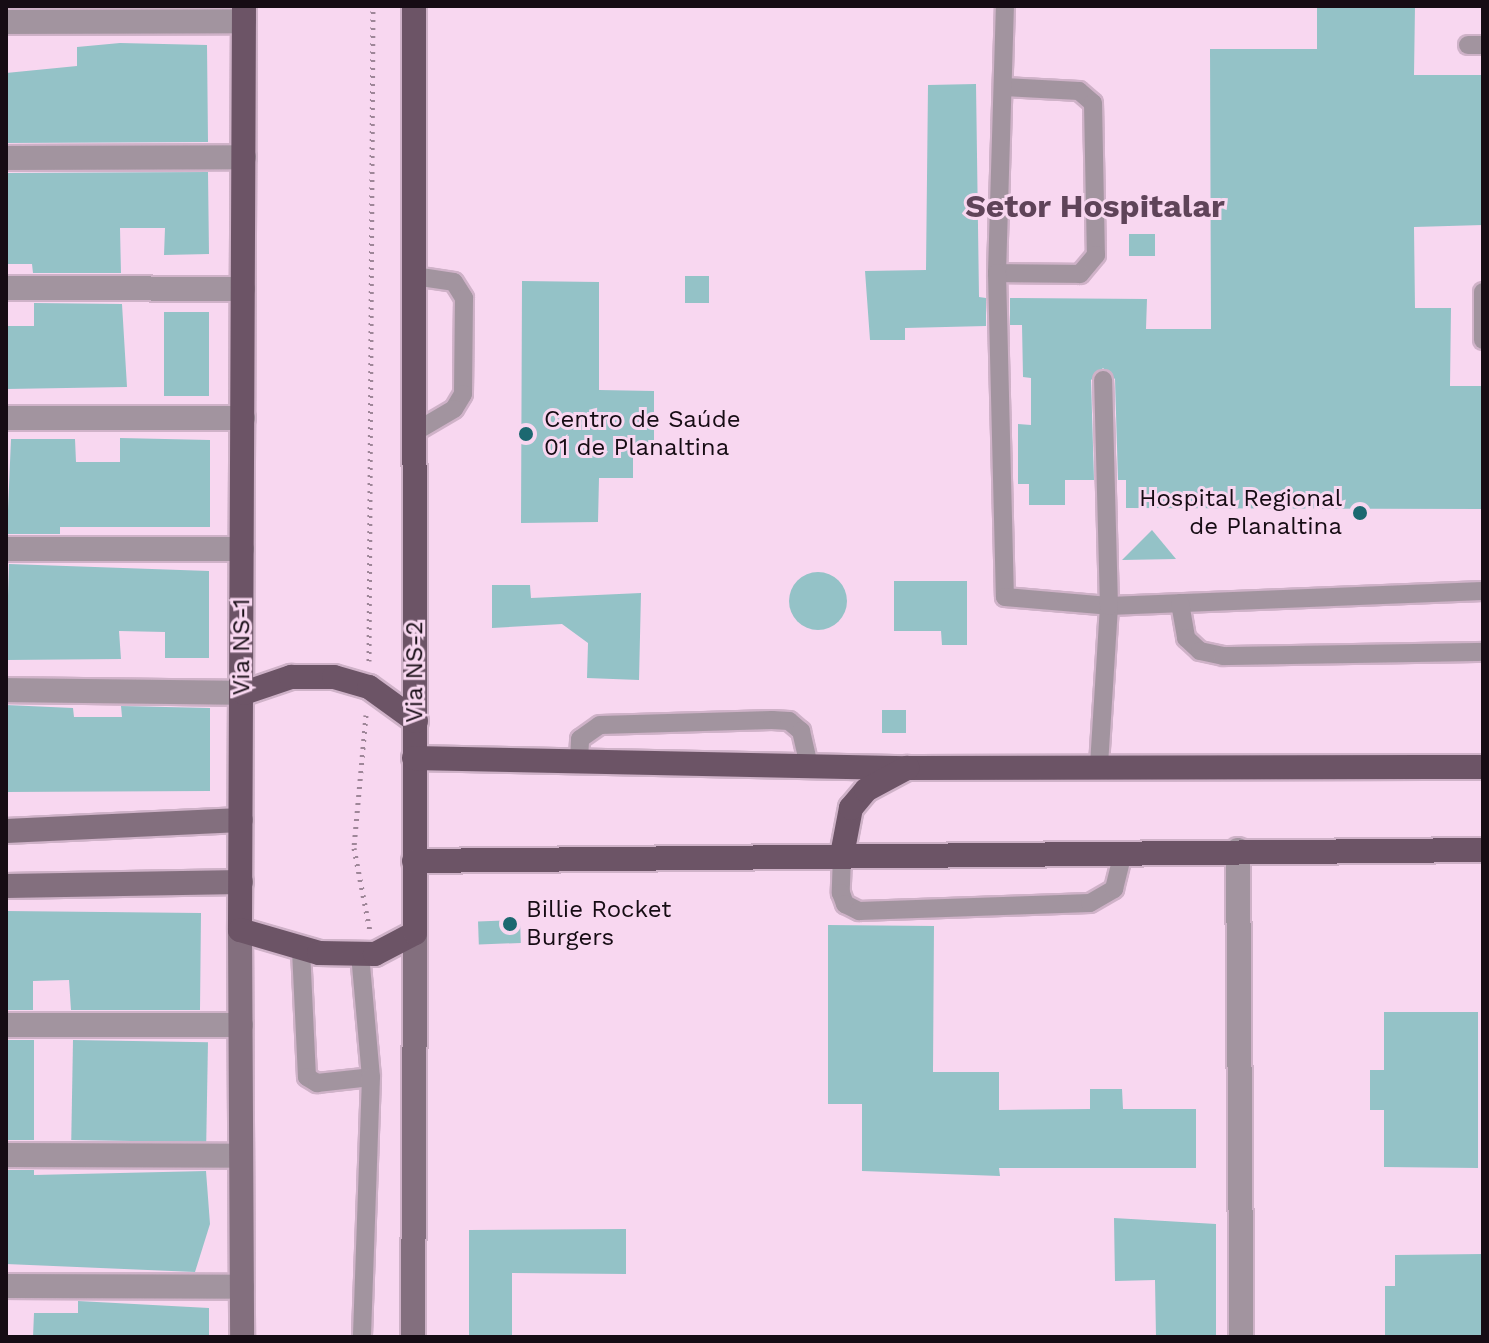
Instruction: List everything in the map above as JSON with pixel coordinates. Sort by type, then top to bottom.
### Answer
[{"type":"main road","name":"Via NS-2","points":[[414,6],[415,933]]},
{"type":"main road","name":"Via NS-1","points":[[240,930],[244,693],[244,13]]},
{"type":"main road","points":[[244,693],[291,677],[334,677],[369,687],[416,721]]},
{"type":"main road","points":[[414,758],[808,762],[907,768],[1099,765],[1483,767]]},
{"type":"main road","points":[[842,855],[851,808],[866,790],[907,768]]},
{"type":"main road","points":[[414,861],[1238,850],[1483,850]]},
{"type":"main road","points":[[240,930],[301,950],[360,954],[375,954],[415,933]]},
{"type":"street","points":[[6,22],[244,13]]},
{"type":"street","points":[[6,158],[244,157]]},
{"type":"street","points":[[6,288],[243,289]]},
{"type":"street","points":[[6,418],[243,418]]},
{"type":"street","points":[[6,549],[242,549]]},
{"type":"street","points":[[6,690],[244,693]]},
{"type":"street","points":[[6,831],[241,820]]},
{"type":"street","points":[[1238,850],[1241,1337]]},
{"type":"street","points":[[6,886],[241,882]]},
{"type":"street","name":"Via NS-1","points":[[240,930],[242,1287]]},
{"type":"street","name":"Via NS-2","points":[[413,1337],[415,933]]},
{"type":"street","points":[[6,1025],[241,1025]]},
{"type":"street","points":[[6,1155],[241,1156]]},
{"type":"street","points":[[6,1286],[242,1287],[242,1337]]},
{"type":"lane","points":[[1005,6],[997,273],[1005,597],[1109,606],[1483,591]]},
{"type":"lane","points":[[997,273],[1080,274],[1096,255],[1089,95],[1004,87]]},
{"type":"lane","points":[[414,276],[454,282],[464,298],[463,394],[454,409],[415,432]]},
{"type":"lane","points":[[1483,292],[1483,340]]},
{"type":"lane","points":[[1099,765],[1109,606],[1103,380]]},
{"type":"lane","points":[[1180,603],[1186,638],[1200,651],[1223,656],[1483,652]]},
{"type":"lane","points":[[579,760],[580,739],[600,725],[772,720],[789,721],[801,731],[808,762]]},
{"type":"lane","points":[[842,855],[841,893],[845,904],[859,911],[1090,903],[1114,889],[1123,852]]},
{"type":"lane","points":[[301,950],[307,1077],[317,1083],[371,1077]]},
{"type":"lane","points":[[360,954],[371,1077],[362,1337]]},
{"type":"building","points":[[1317,6],[1415,6],[1414,75],[1483,75],[1483,225],[1414,227],[1415,308],[1451,308],[1450,386],[1483,386],[1483,509],[1126,508],[1126,480],[1118,480],[1115,379],[1103,368],[1091,380],[1094,480],[1065,480],[1065,505],[1029,505],[1029,484],[1018,484],[1018,424],[1031,425],[1031,378],[1023,377],[1022,325],[1010,325],[1010,298],[1147,299],[1146,329],[1211,329],[1210,49],[1317,49]]},
{"type":"building","points":[[120,43],[207,45],[208,142],[6,143],[6,73],[77,66],[77,47]]},
{"type":"building","points":[[976,84],[979,297],[986,298],[986,326],[905,328],[905,340],[870,340],[865,271],[926,270],[928,85]]},
{"type":"building","points":[[208,172],[209,254],[164,255],[165,228],[120,228],[121,273],[33,273],[32,264],[6,264],[6,173]]},
{"type":"building","points":[[1129,234],[1155,234],[1155,256],[1129,256]]},
{"type":"building","points":[[685,276],[709,276],[709,303],[685,303]]},
{"type":"building","points":[[522,281],[599,282],[599,390],[654,391],[654,446],[633,446],[633,478],[599,478],[598,522],[521,523]]},
{"type":"building","points":[[34,303],[122,304],[127,387],[6,389],[6,326],[34,326]]},
{"type":"building","points":[[164,312],[209,312],[209,396],[164,396]]},
{"type":"building","points":[[120,438],[210,440],[210,527],[60,527],[60,534],[7,534],[11,439],[75,439],[76,462],[120,462]]},
{"type":"building","points":[[1152,530],[1176,559],[1122,560]]},
{"type":"building","points":[[9,564],[209,571],[209,658],[165,658],[165,632],[119,631],[121,659],[6,660]]},
{"type":"building","points":[[818,572],[829,574],[838,581],[845,590],[845,612],[838,621],[829,628],[818,630],[807,628],[798,621],[791,612],[789,601],[791,590],[798,581],[807,574]]},
{"type":"building","points":[[894,581],[967,581],[967,645],[942,645],[941,631],[894,631]]},
{"type":"building","points":[[492,585],[530,585],[531,598],[641,593],[639,680],[587,678],[588,643],[562,624],[492,628]]},
{"type":"building","points":[[6,705],[73,708],[74,717],[122,717],[121,706],[210,708],[210,791],[6,792]]},
{"type":"building","points":[[882,710],[906,710],[906,733],[882,733]]},
{"type":"building","points":[[6,911],[201,913],[200,1010],[71,1010],[69,980],[33,981],[33,1010],[6,1010]]},
{"type":"building","points":[[520,920],[521,943],[479,944],[478,921]]},
{"type":"building","points":[[828,925],[934,926],[933,1072],[999,1072],[999,1110],[1090,1109],[1090,1089],[1122,1089],[1123,1109],[1196,1109],[1196,1168],[999,1168],[1000,1176],[862,1171],[862,1104],[828,1104]]},
{"type":"building","points":[[1384,1012],[1478,1012],[1478,1168],[1384,1167],[1384,1110],[1370,1110],[1370,1070],[1384,1070]]},
{"type":"building","points":[[6,1040],[34,1040],[34,1140],[6,1140]]},
{"type":"building","points":[[73,1040],[208,1042],[206,1142],[71,1140]]},
{"type":"building","points":[[6,1170],[34,1170],[34,1175],[206,1171],[210,1224],[195,1272],[6,1264]]},
{"type":"building","points":[[1114,1218],[1216,1224],[1216,1337],[1156,1337],[1155,1280],[1115,1281]]},
{"type":"building","points":[[626,1229],[626,1274],[512,1273],[512,1337],[469,1337],[469,1230]]},
{"type":"building","points":[[1483,1254],[1483,1337],[1385,1337],[1385,1286],[1395,1286],[1395,1255]]},
{"type":"building","points":[[78,1301],[209,1308],[209,1337],[33,1337],[34,1313],[78,1313]]},
{"type":"place","name":"Centro de Saúde 01 de Planaltina","points":[[526,434]]},
{"type":"place","name":"Hospital Regional de Planaltina","points":[[1360,513]]},
{"type":"place","name":"Billie Rocket Burgers","points":[[510,924]]},
{"type":"district","name":"Setor Hospitalar","points":[[1095,206]]}]
